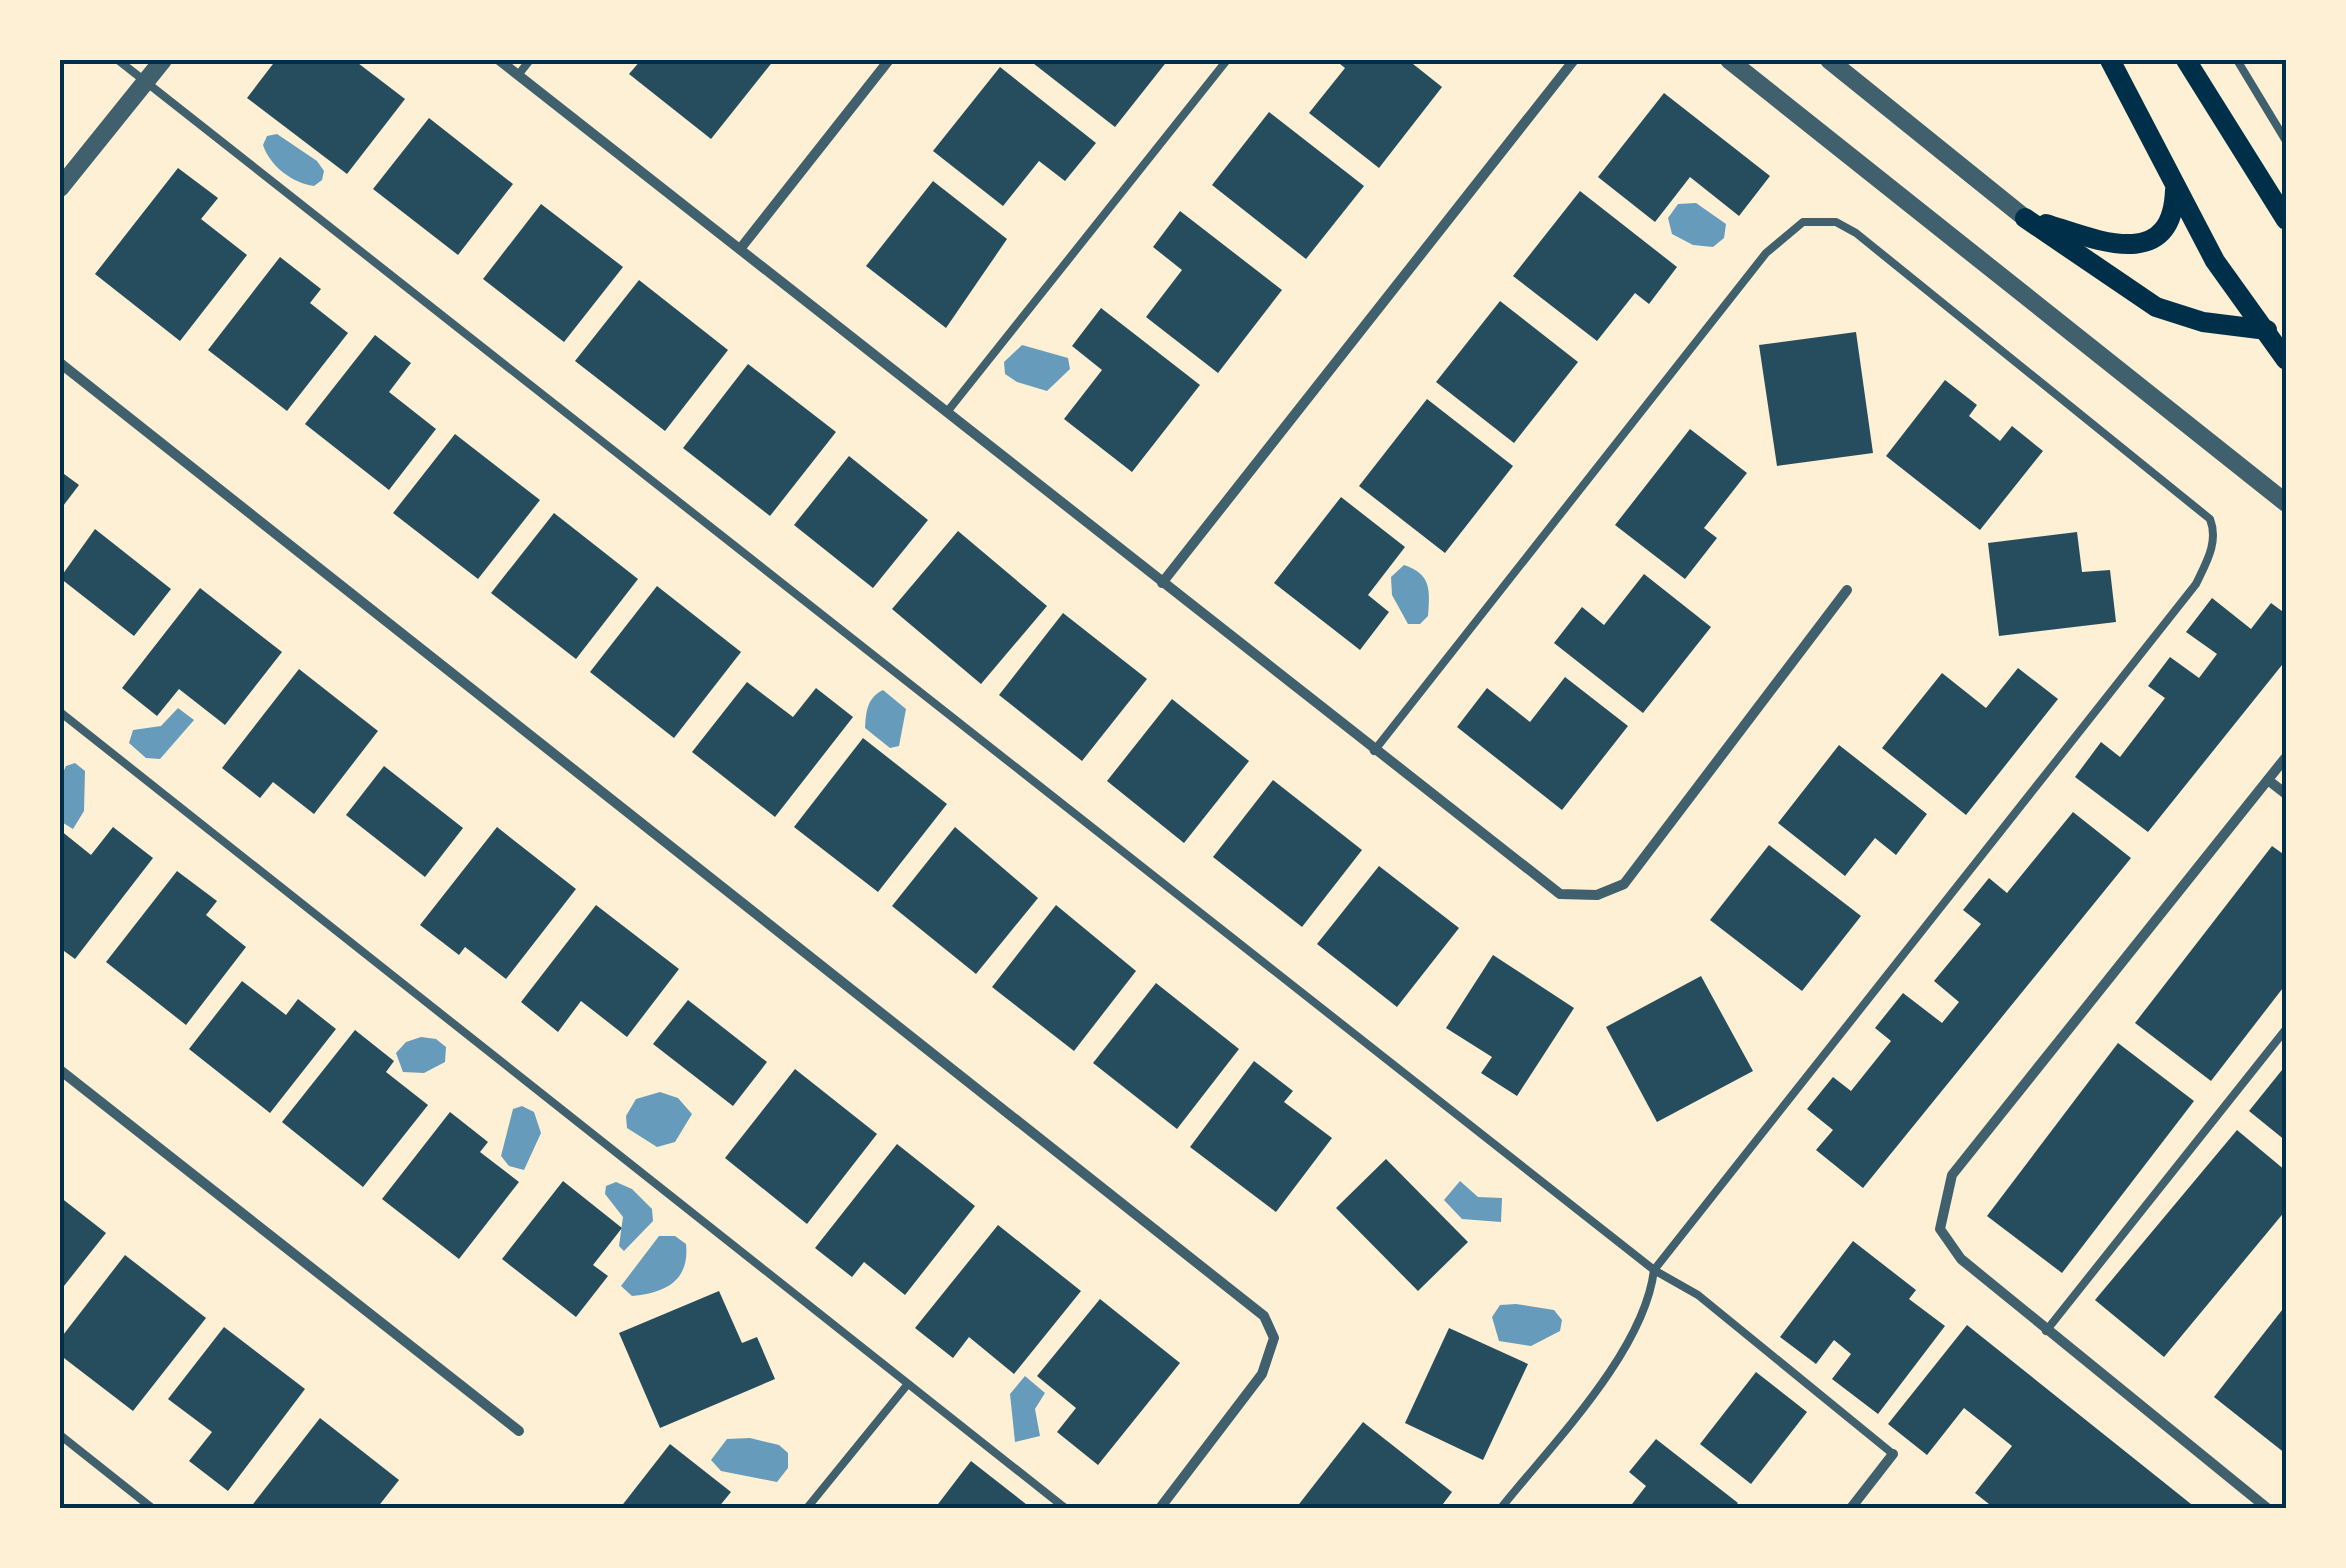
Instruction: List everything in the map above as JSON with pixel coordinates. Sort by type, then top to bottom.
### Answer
[{"type":"main road","points":[[2110,60],[2176,190],[2261,327],[2286,360]]},
{"type":"main road","points":[[2186,60],[2286,220]]},
{"type":"main road","points":[[2026,218],[2110,244],[2142,244],[2166,229],[2174,210],[2176,190]]},
{"type":"main road","points":[[2026,218],[2156,308],[2204,322],[2261,327],[2286,340]]},
{"type":"street","points":[[60,188],[163,60]]},
{"type":"street","points":[[499,60],[1560,894],[1597,896],[1624,884],[1847,590]]},
{"type":"street","points":[[740,249],[890,60]]},
{"type":"street","points":[[1162,582],[1574,60]]},
{"type":"street","points":[[1729,60],[2286,503]]},
{"type":"street","points":[[1829,60],[2026,218]]},
{"type":"street","points":[[60,363],[1264,1316],[1274,1338],[1262,1374],[1160,1508]]},
{"type":"street","points":[[2266,1508],[1961,1258],[1940,1228],[1952,1175],[2286,757]]},
{"type":"street","points":[[2268,780],[2286,794]]},
{"type":"street","points":[[60,1070],[519,1431]]},
{"type":"street","points":[[1851,1508],[1893,1454]]},
{"type":"lane","points":[[118,60],[1654,1270],[1698,1295],[1893,1454]]},
{"type":"lane","points":[[518,75],[530,60]]},
{"type":"lane","points":[[947,412],[1226,60]]},
{"type":"lane","points":[[2238,60],[2286,141]]},
{"type":"lane","points":[[1374,750],[1766,253],[1803,222],[1836,222],[1856,233],[2210,519],[2214,531],[2212,550],[2196,584],[1654,1270],[1650,1296],[1597,1386],[1501,1508]]},
{"type":"lane","points":[[60,712],[1065,1508]]},
{"type":"lane","points":[[2046,1330],[2286,1029]]},
{"type":"lane","points":[[808,1508],[907,1385]]},
{"type":"lane","points":[[60,1436],[152,1508]]},
{"type":"water","points":[[277,134],[317,161],[324,171],[322,180],[314,186],[306,184],[276,166],[263,145],[267,136]]},
{"type":"water","points":[[1696,203],[1726,224],[1724,238],[1713,247],[1693,245],[1672,234],[1668,218],[1678,204]]},
{"type":"water","points":[[1022,345],[1068,358],[1070,369],[1047,391],[1017,382],[1005,374],[1004,362]]},
{"type":"water","points":[[1404,565],[1419,573],[1427,584],[1428,616],[1420,624],[1408,624],[1392,595],[1391,577]]},
{"type":"water","points":[[883,690],[906,709],[899,746],[890,748],[865,728],[871,701]]},
{"type":"water","points":[[178,708],[194,720],[160,759],[146,758],[129,743],[133,730],[161,726]]},
{"type":"water","points":[[75,763],[85,771],[84,811],[73,829],[60,821],[60,779],[66,766]]},
{"type":"water","points":[[421,1037],[436,1039],[446,1047],[445,1062],[424,1073],[403,1072],[396,1053],[406,1042]]},
{"type":"water","points":[[660,1092],[678,1098],[692,1114],[675,1142],[657,1147],[627,1128],[626,1116],[636,1099]]},
{"type":"water","points":[[522,1106],[534,1112],[541,1133],[524,1170],[509,1166],[501,1156],[513,1109]]},
{"type":"water","points":[[1460,1181],[1478,1197],[1502,1198],[1501,1222],[1462,1219],[1444,1200]]},
{"type":"water","points":[[616,1182],[632,1189],[652,1209],[653,1221],[624,1251],[619,1246],[623,1217],[605,1194],[606,1186]]},
{"type":"water","points":[[659,1236],[675,1236],[686,1244],[684,1267],[665,1288],[632,1296],[621,1286]]},
{"type":"water","points":[[1500,1305],[1554,1310],[1562,1320],[1560,1331],[1531,1346],[1499,1341],[1492,1317]]},
{"type":"water","points":[[1025,1376],[1045,1393],[1035,1409],[1040,1436],[1015,1442],[1010,1394]]},
{"type":"water","points":[[750,1438],[779,1445],[788,1453],[788,1468],[777,1482],[721,1471],[711,1460],[727,1439]]},
{"type":"building","points":[[276,60],[354,60],[405,99],[347,174],[247,98]]},
{"type":"building","points":[[641,60],[774,60],[711,139],[629,74]]},
{"type":"building","points":[[1029,60],[1168,60],[1115,127]]},
{"type":"building","points":[[1335,60],[1408,60],[1442,87],[1379,168],[1309,113],[1345,68]]},
{"type":"building","points":[[1000,67],[1096,143],[1065,181],[1039,161],[1003,206],[933,151]]},
{"type":"building","points":[[1664,93],[1770,176],[1739,216],[1690,177],[1655,222],[1598,177]]},
{"type":"building","points":[[1269,112],[1364,186],[1306,259],[1212,185]]},
{"type":"building","points":[[429,118],[513,184],[458,255],[373,189]]},
{"type":"building","points":[[178,168],[218,198],[201,219],[247,255],[180,341],[95,274]]},
{"type":"building","points":[[933,181],[1007,239],[946,328],[866,266]]},
{"type":"building","points":[[1580,191],[1677,267],[1649,304],[1635,293],[1597,341],[1513,276]]},
{"type":"building","points":[[541,204],[623,267],[564,342],[483,279]]},
{"type":"building","points":[[1180,211],[1282,290],[1218,373],[1146,317],[1182,270],[1153,247]]},
{"type":"building","points":[[280,257],[321,289],[310,303],[348,333],[287,411],[208,350]]},
{"type":"building","points":[[639,280],[728,350],[665,431],[575,361]]},
{"type":"building","points":[[1500,301],[1578,362],[1514,443],[1436,382]]},
{"type":"building","points":[[1101,308],[1200,385],[1132,472],[1064,419],[1102,370],[1072,346]]},
{"type":"building","points":[[1856,332],[1873,453],[1777,466],[1759,345]]},
{"type":"building","points":[[375,335],[411,363],[389,392],[436,429],[389,490],[305,424]]},
{"type":"building","points":[[748,364],[836,432],[770,516],[683,448]]},
{"type":"building","points":[[1945,380],[1977,405],[1969,416],[2000,441],[2012,426],[2043,451],[1980,530],[1886,456]]},
{"type":"building","points":[[1427,399],[1513,466],[1445,553],[1359,486]]},
{"type":"building","points":[[1690,429],[1747,473],[1704,528],[1717,538],[1685,579],[1615,525]]},
{"type":"building","points":[[455,434],[540,500],[478,579],[393,513]]},
{"type":"building","points":[[849,456],[928,520],[873,588],[794,525]]},
{"type":"building","points":[[60,471],[79,485],[60,510]]},
{"type":"building","points":[[1341,497],[1405,547],[1368,595],[1389,612],[1360,650],[1274,583]]},
{"type":"building","points":[[554,513],[638,579],[576,659],[491,593]]},
{"type":"building","points":[[95,529],[171,589],[134,636],[60,578]]},
{"type":"building","points":[[958,531],[1047,606],[981,684],[892,609]]},
{"type":"building","points":[[2077,532],[2082,572],[2110,570],[2116,622],[1999,636],[1988,543]]},
{"type":"building","points":[[1644,574],[1711,627],[1643,713],[1554,643],[1582,607],[1604,625]]},
{"type":"building","points":[[657,586],[741,652],[674,738],[590,672]]},
{"type":"building","points":[[200,588],[282,652],[225,725],[179,689],[157,716],[122,688]]},
{"type":"building","points":[[2212,598],[2251,629],[2271,603],[2286,614],[2286,660],[2148,832],[2075,777],[2101,742],[2120,757],[2165,698],[2148,686],[2170,657],[2199,678],[2217,654],[2186,632]]},
{"type":"building","points":[[1063,613],[1147,679],[1082,761],[999,695]]},
{"type":"building","points":[[2018,668],[2058,699],[1966,815],[1882,748],[1942,673],[1986,708]]},
{"type":"building","points":[[299,669],[378,731],[314,814],[273,782],[260,798],[222,768]]},
{"type":"building","points":[[1565,677],[1628,726],[1562,810],[1457,727],[1487,688],[1530,722]]},
{"type":"building","points":[[747,682],[793,717],[816,688],[853,717],[775,817],[692,752]]},
{"type":"building","points":[[1172,699],[1249,761],[1184,843],[1107,781]]},
{"type":"building","points":[[863,738],[947,804],[878,892],[794,827]]},
{"type":"building","points":[[1839,745],[1927,814],[1896,855],[1875,838],[1845,876],[1778,823]]},
{"type":"building","points":[[384,766],[463,828],[425,877],[346,815]]},
{"type":"building","points":[[1273,780],[1362,850],[1302,927],[1213,857]]},
{"type":"building","points":[[2073,812],[2131,858],[1863,1188],[1816,1150],[1833,1130],[1807,1109],[1833,1077],[1851,1091],[1891,1041],[1875,1028],[1903,993],[1942,1023],[1959,1002],[1934,981],[1981,924],[1963,910],[1989,878],[2007,893]]},
{"type":"building","points":[[113,827],[153,858],[75,959],[60,948],[60,830],[91,855]]},
{"type":"building","points":[[497,827],[576,889],[506,979],[465,947],[459,955],[420,925]]},
{"type":"building","points":[[955,827],[1038,898],[976,974],[892,906]]},
{"type":"building","points":[[1769,845],[1861,916],[1802,991],[1710,920]]},
{"type":"building","points":[[2272,846],[2286,856],[2286,984],[2211,1081],[2135,1023]]},
{"type":"building","points":[[1379,866],[1459,928],[1397,1007],[1317,944]]},
{"type":"building","points":[[177,871],[217,901],[206,915],[246,947],[186,1025],[106,962]]},
{"type":"building","points":[[596,905],[679,969],[627,1037],[581,1001],[558,1032],[521,1002]]},
{"type":"building","points":[[1056,905],[1136,971],[1074,1051],[992,987]]},
{"type":"building","points":[[1493,955],[1574,1008],[1517,1096],[1481,1073],[1492,1057],[1446,1028]]},
{"type":"building","points":[[1701,976],[1753,1071],[1657,1122],[1606,1027]]},
{"type":"building","points":[[242,981],[286,1015],[298,999],[336,1029],[270,1113],[189,1049]]},
{"type":"building","points":[[1156,983],[1239,1049],[1177,1129],[1093,1063]]},
{"type":"building","points":[[688,1000],[767,1062],[733,1106],[653,1044]]},
{"type":"building","points":[[355,1030],[394,1061],[386,1072],[428,1105],[363,1187],[282,1122]]},
{"type":"building","points":[[2118,1043],[2194,1101],[2062,1273],[1987,1216]]},
{"type":"building","points":[[1254,1061],[1293,1091],[1284,1102],[1332,1138],[1276,1212],[1190,1147]]},
{"type":"building","points":[[2286,1065],[2286,1141],[2249,1111]]},
{"type":"building","points":[[795,1069],[877,1134],[807,1224],[725,1158]]},
{"type":"building","points":[[450,1112],[488,1142],[480,1152],[519,1182],[459,1259],[382,1199]]},
{"type":"building","points":[[2237,1130],[2286,1171],[2286,1210],[2164,1357],[2095,1300]]},
{"type":"building","points":[[897,1144],[975,1206],[905,1295],[864,1262],[852,1277],[815,1248]]},
{"type":"building","points":[[1386,1159],[1468,1242],[1418,1291],[1336,1208]]},
{"type":"building","points":[[563,1181],[622,1228],[593,1265],[608,1276],[576,1317],[502,1259]]},
{"type":"building","points":[[60,1197],[106,1233],[60,1291]]},
{"type":"building","points":[[998,1225],[1081,1291],[1014,1374],[969,1337],[953,1358],[915,1328]]},
{"type":"building","points":[[1853,1241],[1916,1290],[1909,1299],[1945,1326],[1878,1414],[1832,1379],[1851,1354],[1834,1340],[1816,1364],[1780,1337]]},
{"type":"building","points":[[125,1255],[206,1318],[133,1411],[60,1355],[60,1339]]},
{"type":"building","points":[[719,1291],[742,1343],[757,1337],[775,1379],[660,1428],[619,1333]]},
{"type":"building","points":[[1100,1299],[1180,1363],[1098,1465],[1057,1432],[1076,1408],[1037,1376]]},
{"type":"building","points":[[2286,1305],[2286,1454],[2214,1397]]},
{"type":"building","points":[[1967,1325],[2196,1508],[1994,1508],[1975,1493],[2012,1446],[1964,1408],[1927,1455],[1888,1424]]},
{"type":"building","points":[[224,1327],[305,1389],[228,1491],[189,1461],[212,1432],[168,1399]]},
{"type":"building","points":[[1449,1328],[1528,1364],[1483,1460],[1405,1423]]},
{"type":"building","points":[[1756,1372],[1807,1412],[1751,1484],[1700,1444]]},
{"type":"building","points":[[320,1418],[399,1480],[377,1508],[250,1508]]},
{"type":"building","points":[[1363,1422],[1452,1492],[1440,1508],[1296,1508]]},
{"type":"building","points":[[1656,1439],[1738,1503],[1733,1508],[1629,1508],[1646,1486],[1629,1472]]},
{"type":"building","points":[[670,1444],[731,1492],[718,1508],[620,1508]]},
{"type":"building","points":[[971,1461],[1031,1508],[935,1508]]}]
